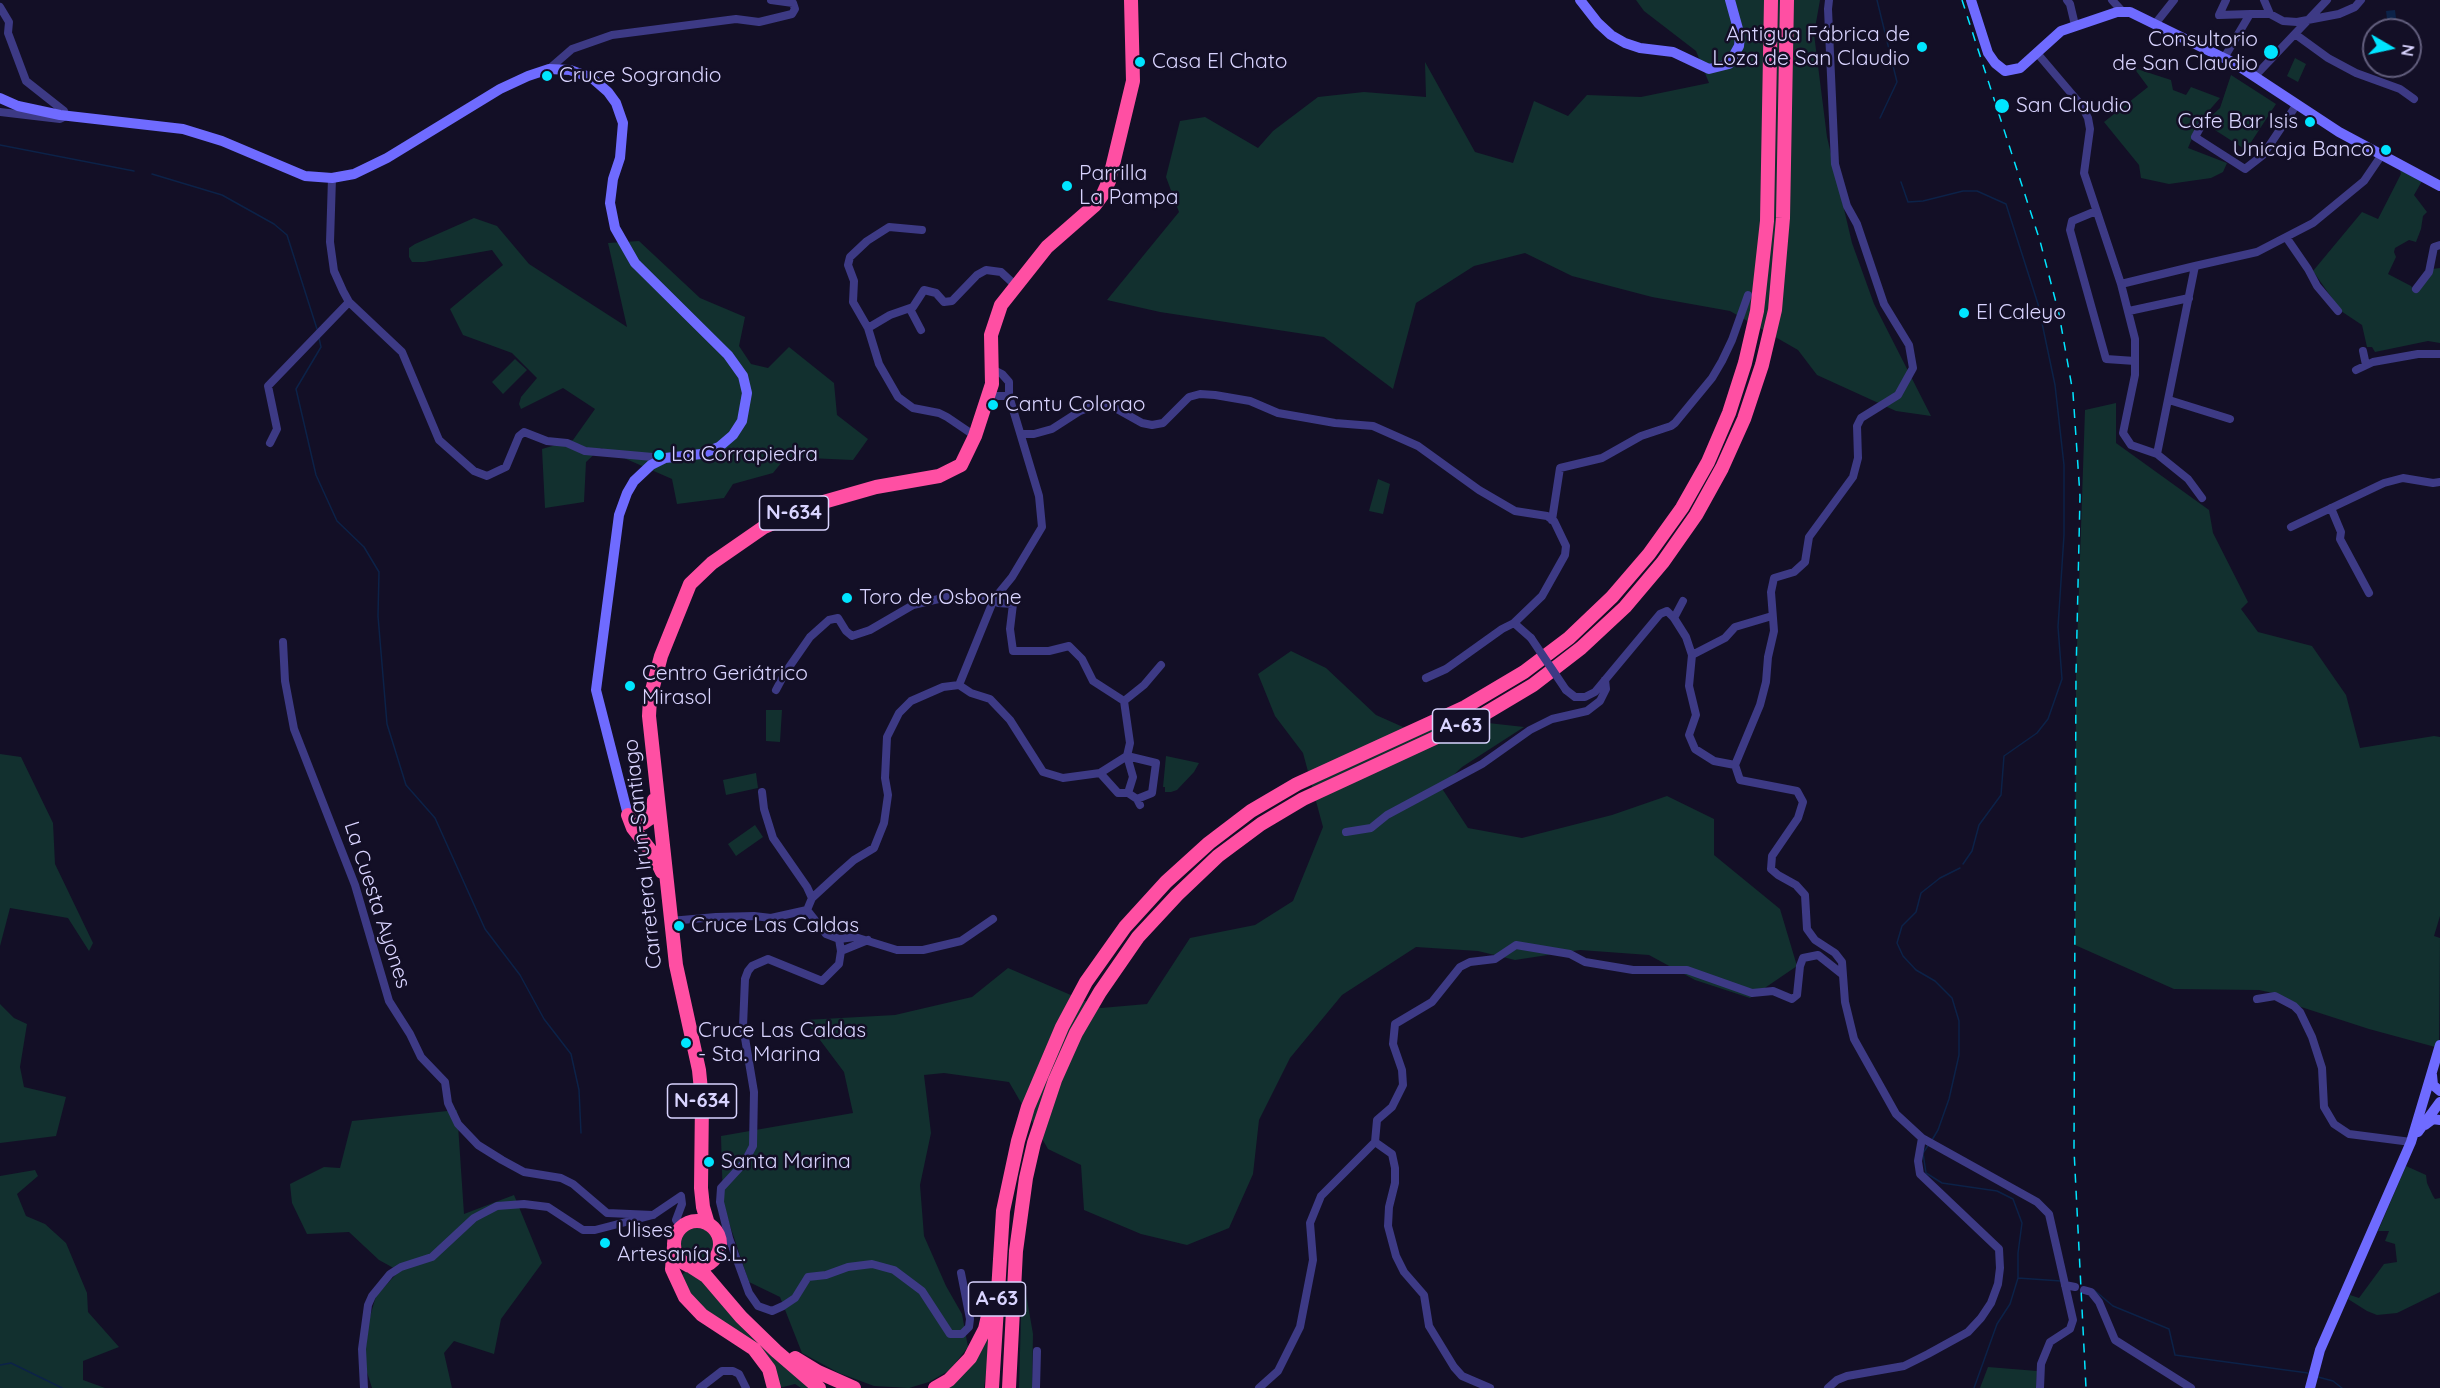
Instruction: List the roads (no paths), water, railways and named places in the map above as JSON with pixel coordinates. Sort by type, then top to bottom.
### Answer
[{"type":"highway","name":"Carretera Irún-Santiago","points":[[708,1224],[701,1188],[702,1100],[699,1070],[681,995],[670,921],[653,757],[649,716],[654,677],[675,617],[690,584],[698,574],[744,540],[785,516],[820,503],[876,487],[939,476],[953,470],[964,459],[975,436],[992,384],[994,325],[1001,305],[1015,285],[1062,232],[1095,205],[1103,195],[1109,181],[1133,81],[1131,0]]},
{"type":"highway","name":"A-63","points":[[992,1388],[1003,1210],[1018,1141],[1028,1107],[1062,1027],[1086,982],[1125,927],[1166,882],[1209,843],[1251,811],[1297,784],[1465,707],[1524,672],[1569,638],[1612,597],[1649,555],[1682,508],[1708,462],[1729,413],[1745,363],[1757,311],[1767,221],[1771,0]]},
{"type":"highway","name":"A-63","points":[[1010,1388],[1016,1251],[1026,1178],[1040,1122],[1076,1032],[1138,937],[1218,856],[1261,824],[1313,794],[1476,719],[1533,685],[1581,648],[1625,607],[1663,562],[1696,515],[1722,468],[1744,419],[1762,365],[1774,310],[1783,218],[1787,0]]},
{"type":"highway","points":[[641,830],[653,816],[654,810],[653,757]]},
{"type":"highway","points":[[628,815],[641,830],[654,855],[668,896]]},
{"type":"highway","points":[[641,830],[643,839],[662,833]]},
{"type":"highway","name":"Carretera Irún-Santiago","points":[[685,1225],[701,1188]]},
{"type":"highway","points":[[935,1388],[949,1380],[970,1358],[985,1329],[989,1313],[997,1236],[1003,1210]]},
{"type":"highway","points":[[685,1225],[699,1221],[708,1224]]},
{"type":"highway","name":"N-634","points":[[708,1224],[725,1239]]},
{"type":"highway","name":"N-634","points":[[674,1246],[685,1225]]},
{"type":"highway","points":[[689,1266],[700,1268],[714,1261],[725,1239]]},
{"type":"highway","points":[[674,1246],[680,1261],[706,1276],[719,1291]]},
{"type":"highway","points":[[674,1246],[671,1256],[672,1269],[685,1297],[698,1312],[749,1345],[760,1356],[769,1369],[774,1388]]},
{"type":"highway","points":[[714,1261],[714,1276],[724,1300],[819,1388]]},
{"type":"highway","points":[[677,1280],[689,1266]]},
{"type":"highway","points":[[756,1332],[804,1364],[854,1388]]},
{"type":"street","points":[[549,69],[572,49],[612,35],[736,18],[759,22],[792,14],[795,9],[793,3],[771,0]]},
{"type":"street","points":[[1580,0],[1598,24],[1624,43],[1640,48],[1673,52],[1708,69],[1729,64],[1739,46],[1740,36],[1730,0]]},
{"type":"street","points":[[1829,0],[1834,164],[1847,206],[1857,224],[1884,304],[1909,345],[1912,368],[1898,395],[1861,418],[1857,426],[1858,458],[1853,477],[1809,537],[1805,562],[1794,572],[1774,578],[1771,592],[1774,631],[1760,705],[1735,765],[1740,780],[1797,791],[1803,802],[1798,818],[1772,856],[1771,869],[1778,876],[1796,885],[1805,895],[1807,929],[1842,962],[1845,1002],[1854,1039],[1896,1114],[1925,1139],[2037,1202],[2049,1214],[2073,1320],[2070,1329],[2050,1342],[2041,1365],[2040,1388]]},
{"type":"street","points":[[1971,0],[1989,53],[1995,63],[2005,71],[2020,68],[2056,34],[2075,25],[2122,11],[2130,12],[2224,58],[2381,156],[2440,186]]},
{"type":"street","points":[[2067,0],[2075,25]]},
{"type":"street","points":[[2112,0],[2122,11]]},
{"type":"street","points":[[2155,24],[2174,0]]},
{"type":"street","points":[[2226,0],[2219,15],[2270,14],[2283,21],[2297,22],[2342,12],[2355,7],[2361,0]]},
{"type":"street","points":[[2264,0],[2270,14]]},
{"type":"street","points":[[2327,2],[2342,12]]},
{"type":"street","points":[[2326,17],[2322,11],[2327,2]]},
{"type":"street","points":[[2255,76],[2327,2]]},
{"type":"street","points":[[0,7],[9,22],[8,33],[26,81],[64,111],[66,116]]},
{"type":"street","points":[[2224,58],[2250,14]]},
{"type":"street","points":[[2295,34],[2328,58],[2356,73],[2400,89],[2414,99]]},
{"type":"street","points":[[2037,53],[2082,106],[2088,118],[2090,129],[2084,173],[2121,284],[2135,339],[2135,375],[2123,433],[2131,445],[2157,454],[2188,479],[2202,498]]},
{"type":"street","points":[[0,99],[18,106],[66,116],[183,129],[222,141],[305,176],[332,178],[354,174],[387,158],[500,89],[528,76],[549,69],[570,70],[592,78],[609,92],[616,103],[623,123],[623,136],[610,203],[615,228],[635,263],[728,355],[743,376],[747,393],[742,421],[733,435],[719,447],[701,454],[665,458],[585,451],[567,443],[547,441],[525,432],[519,436],[506,467],[492,475],[484,476],[474,471],[440,440],[420,389],[402,352],[349,302],[334,271],[330,242],[332,178]]},
{"type":"street","points":[[2201,126],[2194,137],[2245,169],[2263,155],[2297,104]]},
{"type":"street","points":[[0,112],[60,119],[66,116]]},
{"type":"street","points":[[2121,284],[2257,252],[2313,224],[2364,181],[2381,156]]},
{"type":"street","points":[[2096,211],[2072,221],[2070,230],[2106,359],[2135,361]]},
{"type":"street","points":[[922,230],[889,228],[867,241],[850,257],[848,265],[854,281],[853,302],[868,328],[876,358],[898,397],[913,408],[939,413],[947,417],[975,436]]},
{"type":"street","points":[[2286,237],[2308,268],[2317,286],[2338,311]]},
{"type":"street","points":[[2416,289],[2429,272],[2434,247],[2440,245]]},
{"type":"street","points":[[2157,454],[2195,266]]},
{"type":"street","points":[[868,328],[890,315],[910,309],[921,292],[928,290],[936,293],[944,302],[952,301],[977,275],[986,270],[1001,272],[1015,285]]},
{"type":"street","points":[[1552,520],[1560,468],[1602,458],[1641,436],[1675,423],[1707,385],[1722,361],[1748,295]]},
{"type":"street","points":[[2129,311],[2189,298]]},
{"type":"street","points":[[270,443],[277,429],[268,386],[349,302]]},
{"type":"street","points":[[910,309],[921,330]]},
{"type":"street","points":[[2363,351],[2366,364]]},
{"type":"street","points":[[2356,370],[2366,364],[2425,353],[2440,354]]},
{"type":"street","points":[[959,685],[994,599],[1012,577],[1025,551],[1042,527],[1039,496],[1009,396],[1009,382],[1002,374],[992,369]]},
{"type":"street","points":[[1021,434],[1034,434],[1052,429],[1080,411],[1103,405],[1117,409],[1142,423],[1152,425],[1163,423],[1190,397],[1215,394],[1250,401],[1278,412],[1301,417],[1373,426],[1418,446],[1479,490],[1515,511],[1547,516],[1552,520],[1566,546],[1565,555],[1542,596],[1514,623],[1502,628],[1446,669],[1426,678]]},
{"type":"street","points":[[988,396],[1009,396]]},
{"type":"street","points":[[2169,400],[2230,419]]},
{"type":"street","points":[[628,815],[596,690],[619,515],[634,481],[651,465],[665,458]]},
{"type":"street","points":[[2291,526],[2384,483],[2403,478],[2440,482]]},
{"type":"street","points":[[2331,508],[2341,532],[2340,539],[2370,593]]},
{"type":"street","points":[[776,690],[784,672],[810,638],[829,620],[838,618],[852,636],[870,630],[913,605],[947,597],[994,599],[998,603],[1013,604],[1010,629],[1012,651],[1049,651],[1069,646],[1082,659],[1093,681],[1124,701],[1130,743],[1127,756],[1133,777],[1128,793]]},
{"type":"street","points":[[1674,618],[1683,601]]},
{"type":"street","points":[[1514,623],[1531,638],[1566,690],[1575,696],[1585,697],[1595,692],[1660,614],[1667,611],[1686,637],[1692,656],[1689,686],[1696,715],[1689,735],[1695,749],[1714,761],[1735,765]]},
{"type":"street","points":[[1692,656],[1725,638],[1735,627],[1772,616]]},
{"type":"street","name":"La Cuesta Ayones","points":[[283,642],[285,681],[294,729],[355,885],[389,1001],[410,1034],[421,1057],[445,1082],[448,1103],[458,1124],[478,1145],[502,1160],[524,1172],[561,1178],[573,1184],[607,1212],[652,1215]]},
{"type":"street","points":[[1124,701],[1144,685],[1161,665]]},
{"type":"street","points":[[1346,832],[1371,828],[1387,814],[1482,764],[1530,730],[1552,719],[1587,711],[1600,700],[1606,689],[1605,680]]},
{"type":"street","points":[[807,910],[812,898],[854,860],[874,848],[884,823],[888,795],[885,778],[887,737],[898,713],[910,701],[943,687],[959,685],[971,693],[990,699],[1010,720],[1043,772],[1062,778],[1100,772],[1127,756],[1156,763],[1152,793],[1140,796],[1139,802],[1128,793],[1118,793],[1100,772]]},
{"type":"street","points":[[762,792],[764,809],[773,838],[807,887],[812,898]]},
{"type":"street","points":[[670,921],[726,917],[771,918],[807,910]]},
{"type":"street","points":[[807,910],[826,934],[839,939],[855,937],[897,950],[923,950],[961,941],[993,919]]},
{"type":"street","points":[[839,939],[841,951],[839,964],[822,981],[768,959],[762,960],[748,970],[745,979],[743,1026],[754,1092],[753,1146],[744,1163],[721,1188],[720,1202],[725,1239],[749,1293],[758,1306],[772,1311],[795,1298],[808,1277],[826,1275],[848,1267],[872,1264],[894,1270],[922,1291],[950,1334],[962,1334],[969,1327],[970,1319],[961,1273]]},
{"type":"street","points":[[841,951],[868,940]]},
{"type":"street","points":[[1259,1388],[1278,1371],[1300,1328],[1306,1307],[1313,1260],[1310,1222],[1320,1196],[1375,1142],[1377,1120],[1392,1107],[1403,1085],[1402,1070],[1393,1044],[1395,1024],[1432,1002],[1460,967],[1470,962],[1495,959],[1516,945],[1570,954],[1585,962],[1633,970],[1687,970],[1752,993],[1773,991],[1792,999],[1797,995],[1803,958],[1811,955],[1818,956],[1842,974]]},
{"type":"street","points":[[2257,999],[2275,996],[2294,1006],[2300,1012],[2312,1037],[2322,1068],[2324,1107],[2334,1124],[2349,1134],[2411,1142]]},
{"type":"street","points":[[2419,1126],[2440,1044]]},
{"type":"street","points":[[2432,1072],[2433,1085],[2440,1091]]},
{"type":"street","points":[[2310,1388],[2320,1350],[2411,1142],[2419,1126],[2438,1105],[2429,1084]]},
{"type":"street","points":[[2411,1142],[2429,1120],[2440,1120]]},
{"type":"street","points":[[1828,1388],[1837,1380],[1847,1376],[1904,1366],[1928,1354],[1968,1332],[1991,1303],[2000,1268],[1999,1249],[1920,1174],[1918,1161],[1925,1139]]},
{"type":"street","points":[[1375,1142],[1392,1154],[1395,1168],[1388,1226],[1396,1256],[1404,1272],[1424,1296],[1429,1326],[1454,1367],[1462,1377],[1490,1388]]},
{"type":"street","points":[[364,1388],[362,1349],[368,1305],[372,1296],[390,1274],[400,1267],[432,1257],[474,1218],[497,1206],[548,1207],[584,1230],[595,1230],[652,1215],[681,1196],[682,1204],[676,1220],[685,1225]]},
{"type":"street","points":[[2066,1285],[2075,1287]]},
{"type":"street","points":[[2084,1290],[2091,1292],[2099,1302],[2115,1340],[2191,1388]]},
{"type":"street","points":[[1036,1351],[1036,1388]]},
{"type":"street","points":[[700,1388],[722,1371],[733,1371],[739,1374],[746,1388]]},
{"type":"water","points":[[2395,10],[2396,18],[2387,18],[2386,11]]},
{"type":"waterway","points":[[1877,0],[1897,82],[1880,118]]},
{"type":"waterway","points":[[0,145],[134,171]]},
{"type":"waterway","points":[[152,174],[222,195],[274,224],[287,235],[317,329]]},
{"type":"waterway","points":[[1901,182],[1908,202],[1923,201],[1963,191],[1977,191],[2006,204],[2038,304],[2055,385],[2064,465],[2064,535],[2058,627],[2062,679],[2048,719],[2037,733],[2004,756],[2001,795],[1979,825],[1972,851],[1963,864]]},
{"type":"waterway","points":[[319,338],[321,347],[296,389],[316,475],[337,521],[364,547],[379,572],[378,616],[387,724],[406,785],[435,818],[485,929],[520,975],[544,1019],[571,1054],[579,1090],[581,1133]]},
{"type":"waterway","points":[[1932,1140],[1949,1099],[1959,1055],[1959,1021],[1952,998],[1935,981],[1916,970],[1903,956],[1897,943],[1902,926],[1916,912],[1921,893],[1940,878],[1960,868]]},
{"type":"waterway","points":[[1929,1144],[1923,1153],[1926,1173],[1942,1183],[1997,1191],[2013,1199],[2022,1223],[2018,1253],[2018,1278],[2010,1304],[1997,1324],[1974,1388]]},
{"type":"waterway","points":[[2018,1278],[2061,1281]]},
{"type":"waterway","points":[[2094,1290],[2113,1306],[2169,1329],[2175,1355],[2308,1373]]},
{"type":"waterway","points":[[0,1365],[11,1363],[62,1388]]},
{"type":"waterway","points":[[2318,1377],[2333,1381],[2342,1388]]},
{"type":"railway","points":[[1962,0],[2040,241],[2059,314],[2073,393],[2080,496],[2076,675],[2074,1150],[2086,1388]]},
{"type":"place","name":"Antigua Fábrica de Loza de San Claudio","points":[[1922,47]]},
{"type":"place","name":"Consultorio de San Claudio","points":[[2271,52]]},
{"type":"place","name":"Casa El Chato","points":[[1140,62]]},
{"type":"place","name":"Cruce Sograndio","points":[[547,76]]},
{"type":"place","name":"San Claudio","points":[[2002,106]]},
{"type":"place","name":"Cafe Bar Isis","points":[[2310,122]]},
{"type":"place","name":"Unicaja Banco","points":[[2386,150]]},
{"type":"place","name":"Parrilla La Pampa","points":[[1067,186]]},
{"type":"place","name":"El Caleyo","points":[[1964,313]]},
{"type":"place","name":"Cantu Colorao","points":[[993,405]]},
{"type":"place","name":"La Corrapiedra","points":[[659,455]]},
{"type":"place","name":"Toro de Osborne","points":[[847,598]]},
{"type":"place","name":"Centro Geriátrico Mirasol","points":[[630,686]]},
{"type":"place","name":"Cruce Las Caldas","points":[[679,926]]},
{"type":"place","name":"Cruce Las Caldas - Sta. Marina","points":[[686,1043]]},
{"type":"place","name":"Santa Marina","points":[[709,1162]]},
{"type":"place","name":"Ulises Artesanía S.L.","points":[[605,1243]]}]
